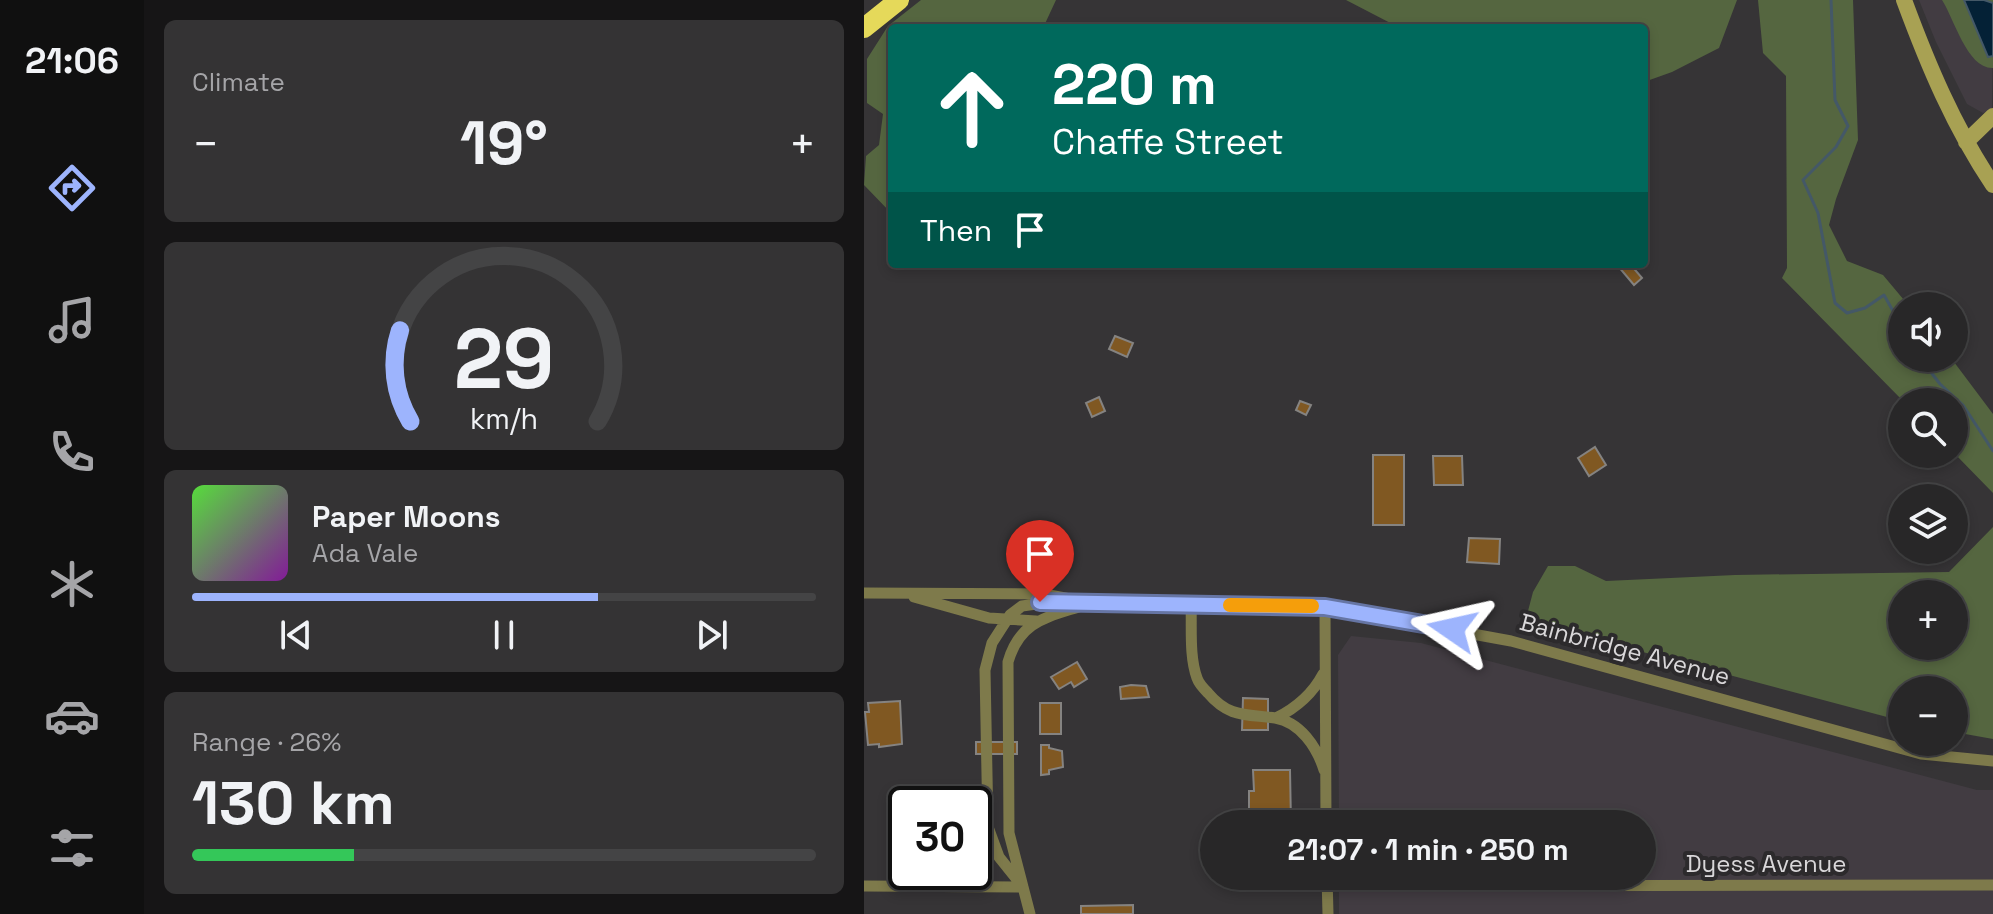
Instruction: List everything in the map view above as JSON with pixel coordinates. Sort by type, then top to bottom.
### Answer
[{"type":"highway","points":[[864,28],[899,0]]},
{"type":"street","points":[[1904,0],[1944,101],[1966,142],[1988,164],[1993,185]]},
{"type":"street","points":[[1966,142],[1993,116]]},
{"type":"street","name":"Bainbridge Avenue","points":[[864,593],[1044,594],[1091,603],[1325,607],[1511,641],[1921,754],[1993,761]]},
{"type":"street","name":"Bainbridge Avenue","points":[[906,595],[989,618],[1036,621]]},
{"type":"street","points":[[1023,887],[999,857],[988,827],[985,670],[992,643],[1006,619],[1022,606],[1040,602],[1091,603]]},
{"type":"street","points":[[1030,914],[1009,833],[1008,662],[1012,646],[1027,627],[1036,621],[1091,603]]},
{"type":"street","points":[[1191,604],[1197,680],[1210,697],[1226,709],[1243,716],[1276,718],[1299,729],[1313,745],[1324,770]]},
{"type":"street","points":[[1325,607],[1325,810]]},
{"type":"street","points":[[1276,718],[1300,704],[1317,686],[1325,670]]},
{"type":"street","name":"Dyess Avenue","points":[[1656,886],[1993,885]]},
{"type":"street","points":[[864,886],[1023,887]]},
{"type":"street","points":[[1327,890],[1328,914]]},
{"type":"shaded area","points":[[1919,0],[1993,0],[1992,111],[1983,113],[1967,104]]},
{"type":"shaded area","points":[[1351,636],[1421,643],[1977,790],[1993,790],[1993,914],[1339,914],[1339,890],[1656,890],[1656,810],[1339,810],[1338,655]]},
{"type":"green space","points":[[921,0],[1056,0],[1045,24],[891,24]]},
{"type":"green space","points":[[1346,0],[1737,0],[1719,48],[1648,81],[1648,24],[1392,24]]},
{"type":"green space","points":[[1758,0],[1853,0],[1858,140],[1829,225],[1847,261],[1883,275],[1897,292],[1888,292],[1888,372],[1962,372],[1993,414],[1993,493],[1968,467],[1968,388],[1890,388],[1782,278],[1787,268],[1786,76],[1763,53]]},
{"type":"green space","points":[[1942,0],[1993,0],[1993,68],[1984,66],[1969,52]]},
{"type":"green space","points":[[888,26],[888,210],[864,185],[866,156],[879,145],[883,114],[867,103],[867,59]]},
{"type":"green space","points":[[1993,527],[1993,739],[1968,735],[1968,676],[1888,676],[1888,717],[1545,626],[1528,611],[1533,592],[1548,566],[1575,566],[1606,581],[1735,575],[1949,572],[1957,564],[1968,564],[1968,553]]},
{"type":"water","points":[[1964,0],[1993,3],[1993,56],[1988,57]]},
{"type":"building","points":[[1620,268],[1633,268],[1642,278],[1634,285]]},
{"type":"building","points":[[1115,336],[1133,343],[1127,357],[1109,349]]},
{"type":"building","points":[[1099,397],[1105,411],[1092,417],[1086,403]]},
{"type":"building","points":[[1300,401],[1311,405],[1306,415],[1296,410]]},
{"type":"building","points":[[1595,447],[1606,465],[1589,476],[1578,458]]},
{"type":"building","points":[[1373,455],[1404,455],[1404,525],[1373,525]]},
{"type":"building","points":[[1433,456],[1462,456],[1463,485],[1434,485]]},
{"type":"building","points":[[1469,538],[1500,539],[1499,564],[1467,562]]},
{"type":"building","points":[[1077,662],[1087,679],[1074,687],[1071,682],[1059,689],[1051,677]]},
{"type":"building","points":[[1146,686],[1149,697],[1121,699],[1120,687]]},
{"type":"building","points":[[1243,698],[1268,699],[1268,730],[1242,730]]},
{"type":"building","points":[[900,701],[902,744],[868,745],[865,712],[869,712],[868,703]]},
{"type":"building","points":[[1040,703],[1061,703],[1061,734],[1040,734]]},
{"type":"building","points":[[976,742],[1017,742],[1017,754],[976,754]]},
{"type":"building","points":[[1041,745],[1062,751],[1063,767],[1041,775]]},
{"type":"building","points":[[1253,770],[1290,770],[1291,810],[1249,810],[1249,791],[1254,791]]},
{"type":"building","points":[[1133,905],[1133,914],[1081,914],[1081,906]]},
{"type":"waterway","points":[[1831,0],[1835,100],[1848,126],[1836,147],[1803,180],[1818,213],[1835,303],[1847,313],[1865,308],[1884,295],[1888,302]]},
{"type":"waterway","points":[[1931,372],[1963,405],[1993,451]]},
{"type":"slow traffic","points":[[1230,605],[1312,606]]},
{"type":"route","points":[[1040,602],[1325,607],[1452,629]]}]
